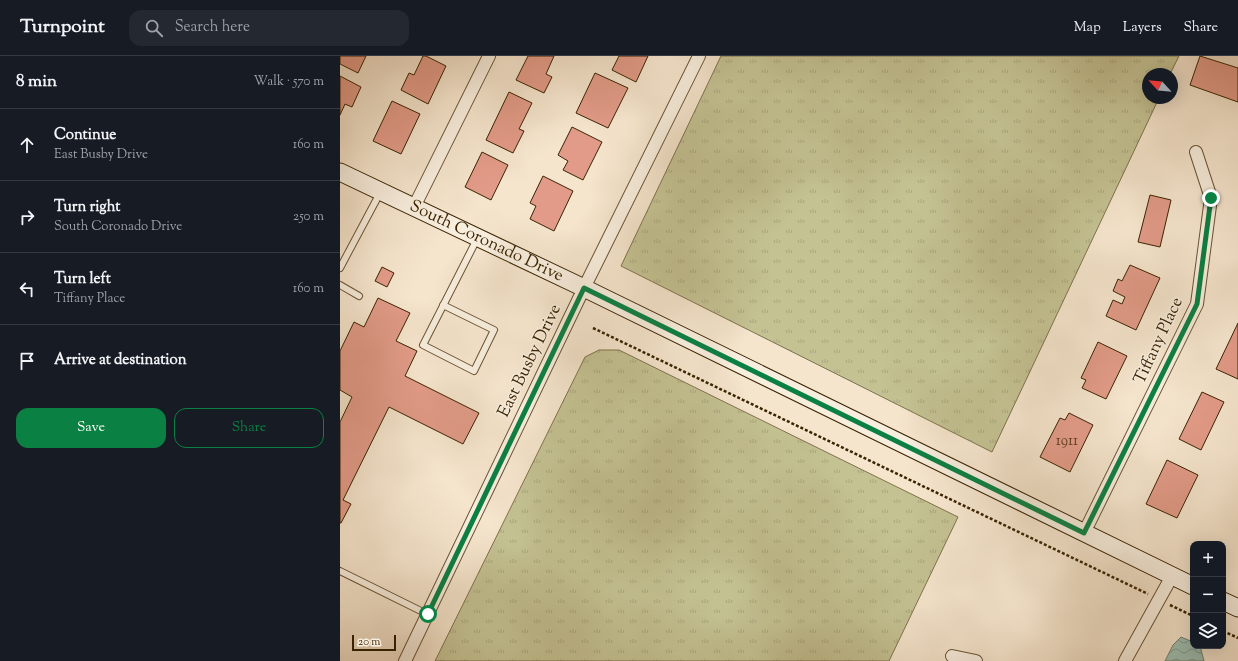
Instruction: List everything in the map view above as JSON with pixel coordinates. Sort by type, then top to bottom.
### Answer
[{"type":"street","points":[[414,207],[489,56]]},
{"type":"street","name":"East Busby Drive","points":[[405,661],[584,288],[699,56]]},
{"type":"street","name":"Tiffany Place","points":[[1084,533],[1197,304],[1211,198],[1196,152]]},
{"type":"street","name":"South Coronado Drive","points":[[340,172],[584,288],[1190,585]]},
{"type":"street","points":[[1125,661],[1172,576]]},
{"type":"street","points":[[1226,602],[1238,608]]},
{"type":"street","points":[[952,656],[976,661]]},
{"type":"lane","points":[[340,268],[380,191]]},
{"type":"lane","points":[[443,305],[494,330],[474,371],[423,345],[443,305],[478,238]]},
{"type":"lane","points":[[340,285],[359,296]]},
{"type":"lane","points":[[340,571],[428,614]]},
{"type":"path","points":[[593,328],[1190,615]]},
{"type":"path","points":[[1226,632],[1238,638]]},
{"type":"green space","points":[[721,56],[1179,56],[1173,68],[1142,68],[1142,104],[1156,104],[992,452],[621,266]]},
{"type":"green space","points":[[599,350],[619,350],[958,517],[889,661],[435,661],[585,357]]},
{"type":"water","points":[[1181,637],[1190,641],[1190,649],[1201,649],[1204,661],[1165,661],[1173,645]]},
{"type":"building","points":[[340,56],[366,56],[358,73],[340,64]]},
{"type":"building","points":[[423,56],[446,66],[428,104],[401,90],[409,73],[414,75]]},
{"type":"building","points":[[528,56],[554,56],[546,74],[552,77],[544,93],[516,80]]},
{"type":"building","points":[[619,56],[648,56],[636,82],[612,70]]},
{"type":"building","points":[[1200,56],[1238,68],[1238,102],[1190,85]]},
{"type":"building","points":[[595,73],[628,88],[608,128],[576,113]]},
{"type":"building","points":[[340,76],[361,87],[352,107],[345,104],[340,115]]},
{"type":"building","points":[[509,92],[532,103],[519,129],[524,131],[513,153],[486,140]]},
{"type":"building","points":[[392,101],[420,114],[401,154],[373,141]]},
{"type":"building","points":[[572,127],[602,142],[583,180],[563,170],[568,161],[558,155]]},
{"type":"building","points":[[482,152],[508,165],[491,200],[465,187]]},
{"type":"building","points":[[543,176],[573,191],[554,231],[530,219],[536,206],[530,203]]},
{"type":"building","points":[[1150,195],[1171,200],[1160,247],[1138,242]]},
{"type":"building","points":[[1130,265],[1160,278],[1136,330],[1106,316],[1113,300],[1122,304],[1125,297],[1113,291],[1118,279],[1122,281]]},
{"type":"building","points":[[382,267],[394,273],[387,287],[375,281]]},
{"type":"building","points":[[378,298],[410,313],[396,341],[417,351],[405,376],[479,413],[463,444],[389,407],[343,500],[351,504],[340,523],[340,422],[352,397],[340,390],[340,351],[354,322],[364,327]]},
{"type":"building","points":[[1238,323],[1238,379],[1216,369]]},
{"type":"building","points":[[1098,342],[1127,356],[1106,399],[1082,388],[1086,380],[1081,378]]},
{"type":"building","points":[[1202,392],[1224,402],[1201,450],[1179,439]]},
{"type":"building","points":[[1069,413],[1093,425],[1070,472],[1040,457],[1060,418],[1065,420]]},
{"type":"building","points":[[1167,460],[1198,475],[1177,518],[1146,504]]},
{"type":"route","points":[[428,614],[584,288],[1084,533],[1197,304],[1211,198]]}]
